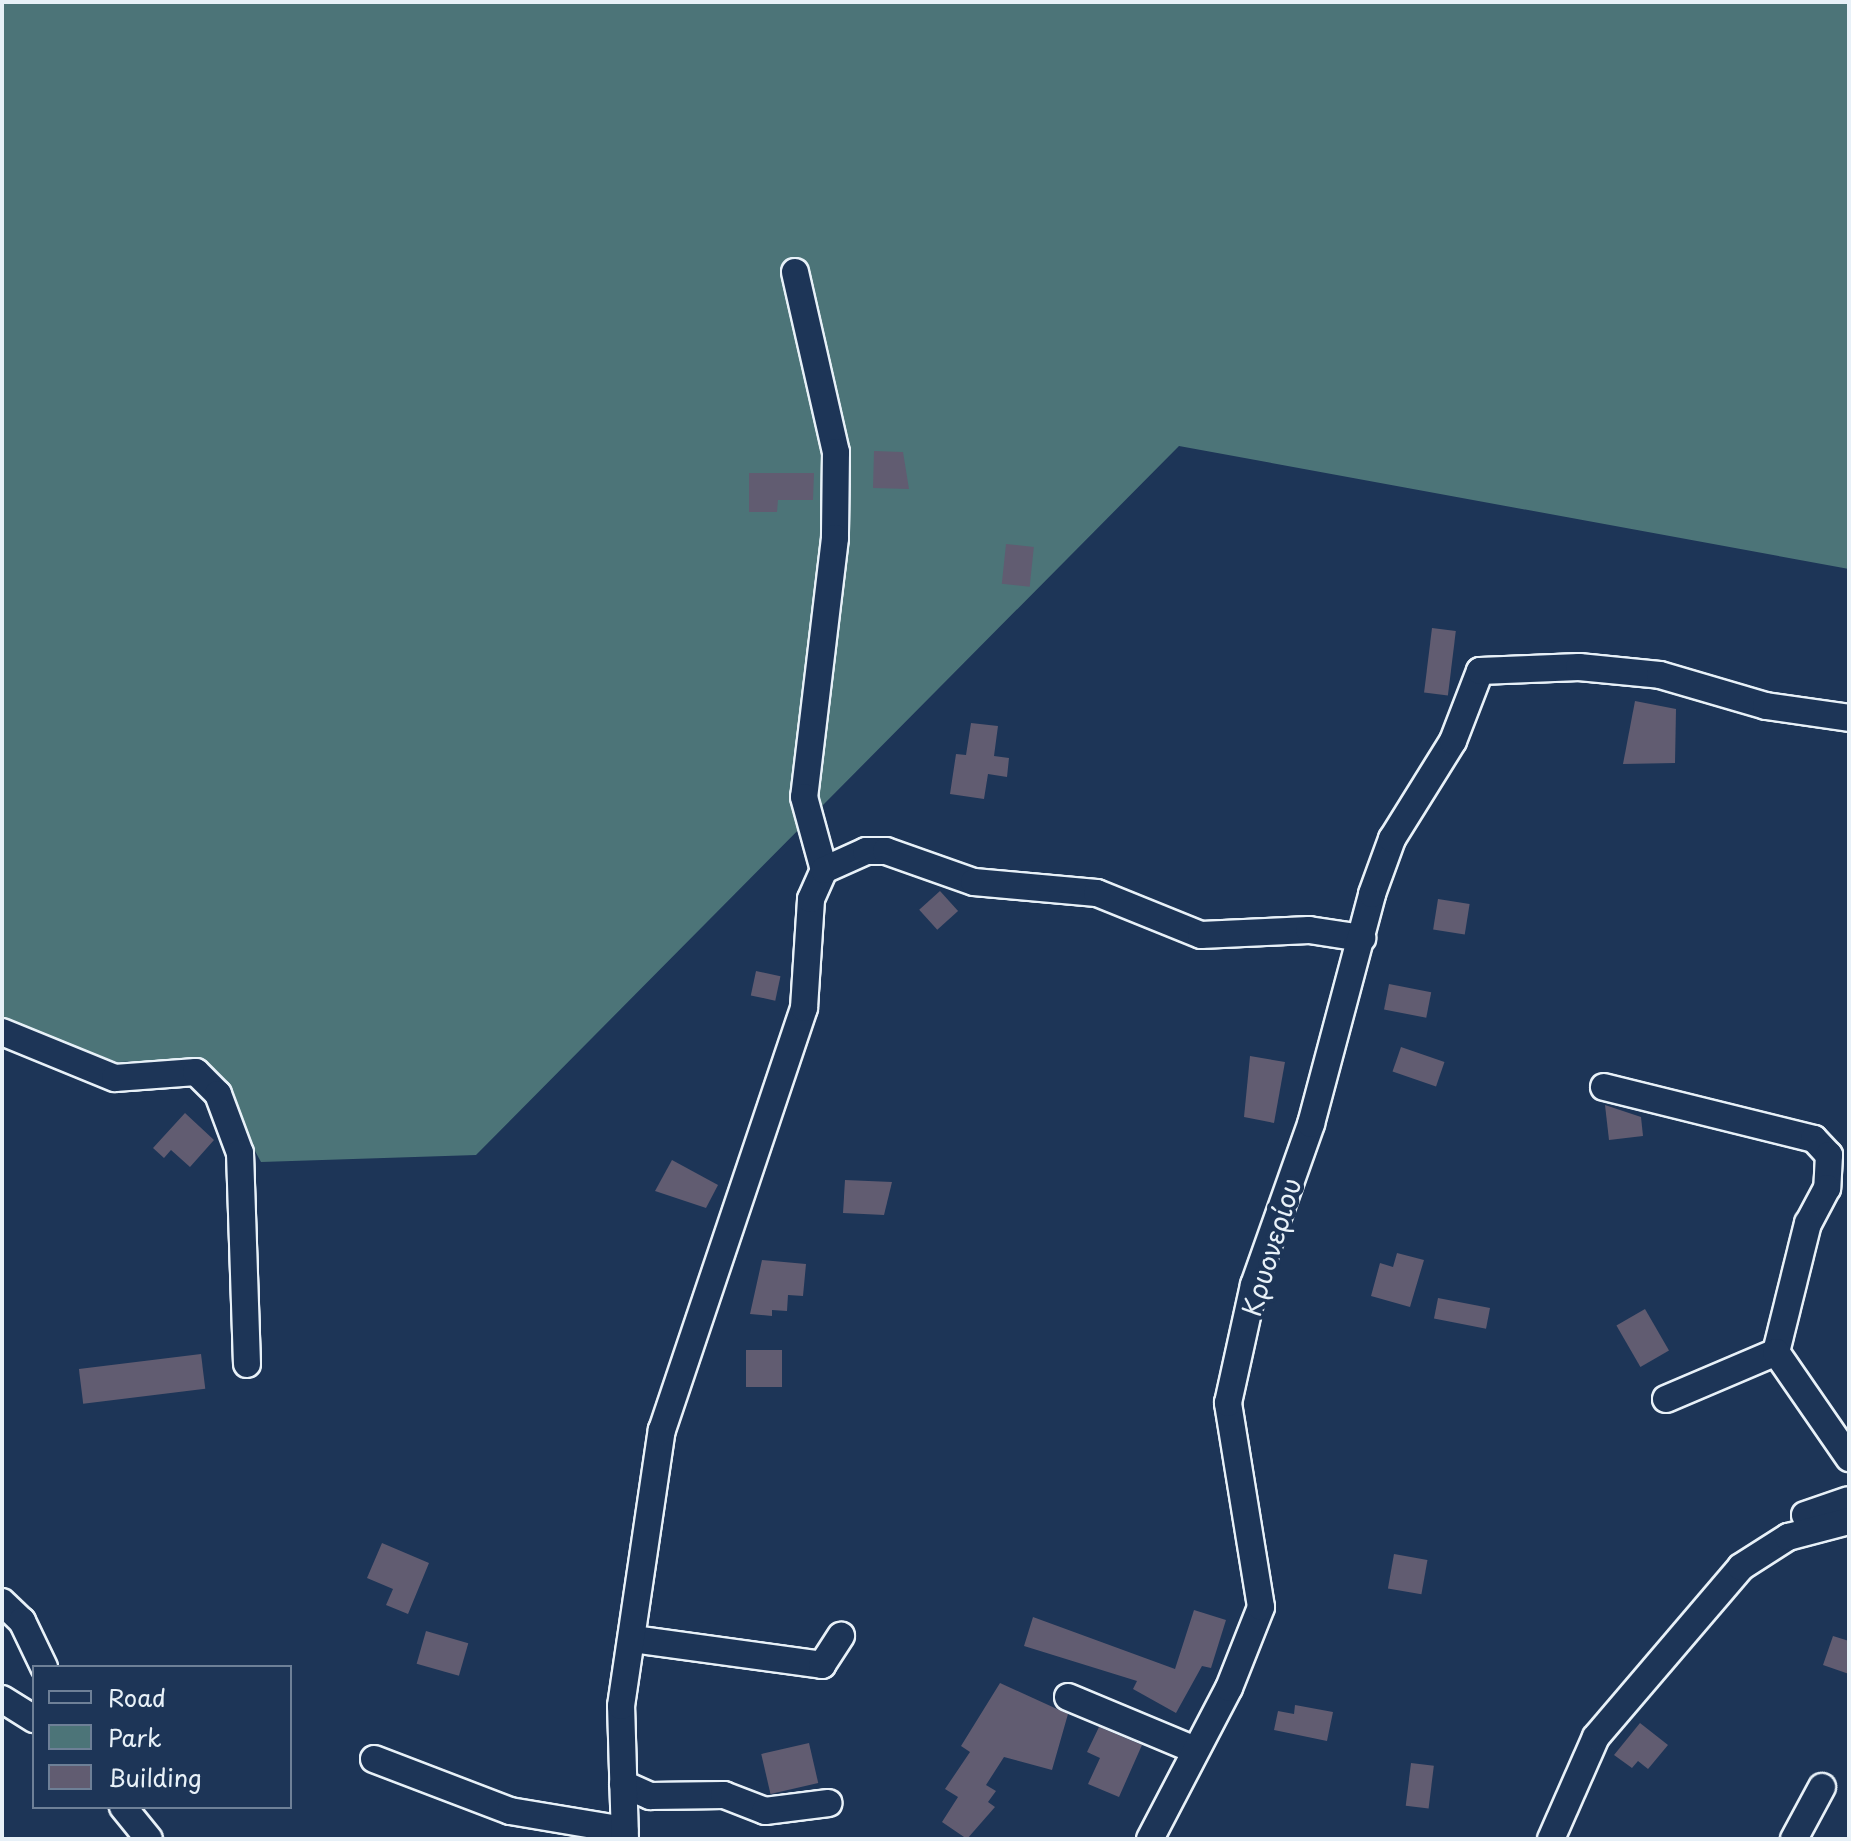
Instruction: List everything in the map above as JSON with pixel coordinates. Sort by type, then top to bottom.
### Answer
[{"type":"street","points":[[374,1759],[510,1811],[624,1834],[621,1706],[662,1430],[804,1008],[811,899],[824,870],[804,797],[835,538],[836,452],[795,272]]},
{"type":"street","name":"Κρυονερίου","points":[[1150,1839],[1193,1749],[1229,1688],[1261,1607],[1228,1403],[1235,1368],[1392,839],[1453,741],[1473,682],[1490,665],[1660,675],[1766,706],[1849,718]]},
{"type":"street","points":[[824,870],[866,851],[886,851],[974,882],[1097,893],[1201,935],[1309,930],[1362,938]]},
{"type":"street","points":[[2,1032],[115,1078],[196,1072],[218,1094],[240,1153],[247,1364]]},
{"type":"street","points":[[1604,1087],[1814,1139],[1829,1155],[1827,1188],[1808,1223],[1776,1352],[1849,1458]]},
{"type":"street","points":[[1666,1399],[1776,1352]]},
{"type":"street","points":[[1551,1839],[1596,1737],[1760,1550],[1769,1528],[1849,1500]]},
{"type":"street","points":[[1760,1550],[1849,1521]]},
{"type":"street","points":[[2,1602],[22,1621],[43,1665]]},
{"type":"street","points":[[633,1639],[822,1665],[841,1636]]},
{"type":"street","points":[[1068,1697],[1193,1749]]},
{"type":"street","points":[[2,1699],[32,1718]]},
{"type":"street","points":[[623,1784],[650,1796],[724,1795],[765,1811],[828,1803]]},
{"type":"street","points":[[1794,1839],[1822,1787]]},
{"type":"street","points":[[125,1809],[149,1839]]},
{"type":"green space","points":[[2,2],[1849,2],[1849,569],[1179,446],[476,1155],[261,1162],[205,1059],[117,1062],[2,1019]]},
{"type":"building","points":[[874,451],[903,452],[909,489],[873,488]]},
{"type":"building","points":[[749,473],[814,473],[813,500],[778,500],[777,512],[749,512]]},
{"type":"building","points":[[1006,544],[1034,547],[1030,587],[1002,584]]},
{"type":"building","points":[[1432,628],[1456,631],[1448,695],[1424,693]]},
{"type":"building","points":[[1635,701],[1676,709],[1675,763],[1623,764]]},
{"type":"building","points":[[971,723],[998,726],[994,756],[1009,758],[1007,777],[988,774],[984,799],[950,794],[956,754],[966,755]]},
{"type":"building","points":[[940,891],[958,911],[937,930],[919,910]]},
{"type":"building","points":[[1438,899],[1470,904],[1465,935],[1433,930]]},
{"type":"building","points":[[756,971],[780,976],[775,1001],[751,995]]},
{"type":"building","points":[[1389,984],[1431,992],[1426,1018],[1384,1010]]},
{"type":"building","points":[[1401,1047],[1444,1062],[1436,1087],[1393,1072]]},
{"type":"building","points":[[1250,1056],[1285,1062],[1274,1123],[1244,1117]]},
{"type":"building","points":[[1605,1105],[1641,1117],[1643,1136],[1609,1140]]},
{"type":"building","points":[[185,1113],[214,1140],[190,1167],[171,1150],[164,1158],[153,1148]]},
{"type":"building","points":[[672,1160],[718,1185],[706,1208],[655,1191]]},
{"type":"building","points":[[845,1180],[892,1182],[884,1215],[843,1213]]},
{"type":"building","points":[[1397,1253],[1424,1260],[1410,1307],[1371,1296],[1380,1263],[1393,1267]]},
{"type":"building","points":[[762,1260],[806,1264],[803,1296],[788,1295],[787,1311],[772,1310],[772,1316],[750,1314]]},
{"type":"building","points":[[1438,1298],[1490,1308],[1486,1329],[1434,1319]]},
{"type":"building","points":[[1645,1309],[1669,1351],[1640,1367],[1616,1326]]},
{"type":"building","points":[[746,1350],[782,1350],[782,1387],[746,1387]]},
{"type":"building","points":[[201,1354],[205,1389],[83,1404],[79,1369]]},
{"type":"building","points":[[382,1543],[429,1563],[408,1614],[386,1605],[393,1589],[367,1578]]},
{"type":"building","points":[[1394,1554],[1427,1560],[1421,1594],[1388,1588]]},
{"type":"building","points":[[1194,1610],[1226,1620],[1211,1668],[1202,1666],[1176,1713],[1133,1689],[1137,1681],[1024,1646],[1033,1617],[1175,1669]]},
{"type":"building","points":[[426,1631],[468,1643],[459,1676],[417,1664]]},
{"type":"building","points":[[1833,1636],[1849,1641],[1849,1674],[1823,1665]]},
{"type":"building","points":[[1000,1683],[1068,1714],[1052,1770],[1004,1757],[986,1785],[996,1791],[988,1802],[995,1807],[967,1839],[942,1822],[958,1797],[945,1789],[970,1752],[961,1746]]},
{"type":"building","points":[[1295,1705],[1333,1712],[1327,1741],[1274,1730],[1278,1711],[1294,1714]]},
{"type":"building","points":[[1640,1723],[1668,1745],[1648,1769],[1638,1761],[1632,1768],[1614,1755]]},
{"type":"building","points":[[1099,1727],[1142,1745],[1119,1797],[1088,1784],[1100,1758],[1087,1752]]},
{"type":"building","points":[[809,1743],[818,1783],[770,1794],[761,1754]]},
{"type":"building","points":[[1411,1763],[1434,1766],[1429,1808],[1406,1806]]}]
